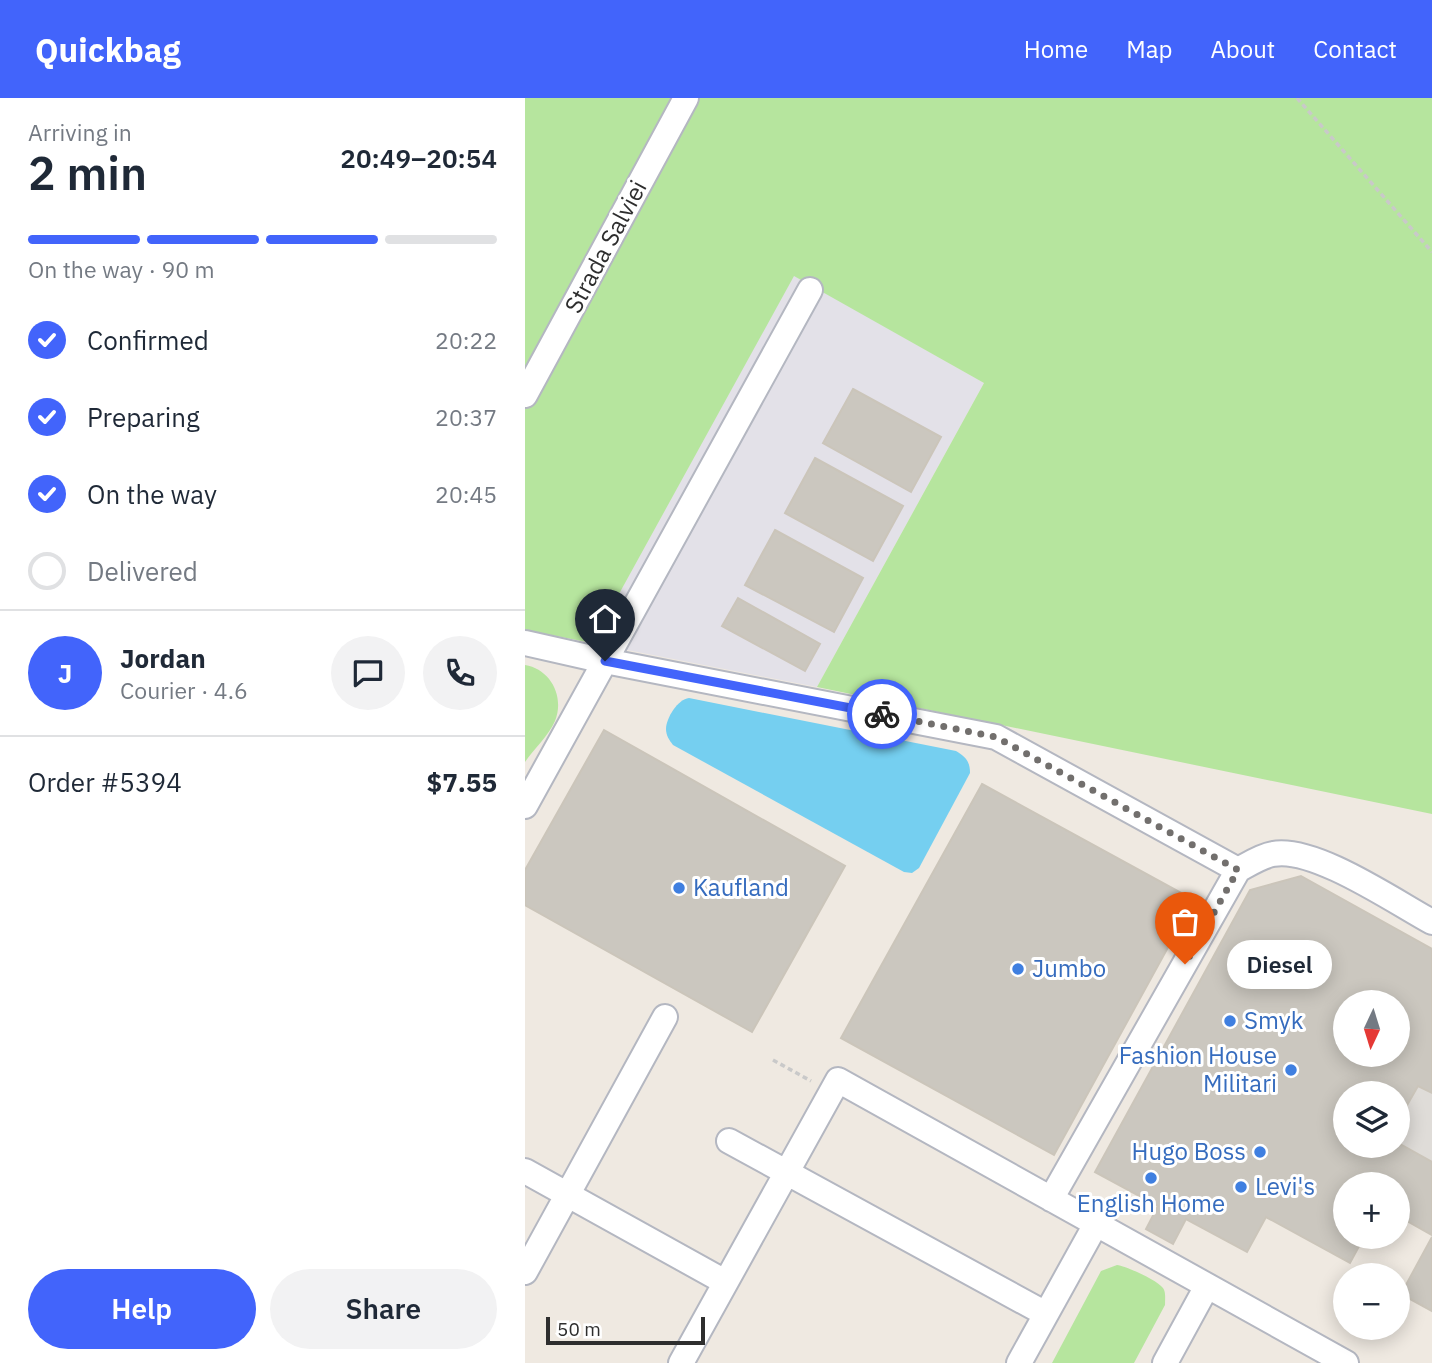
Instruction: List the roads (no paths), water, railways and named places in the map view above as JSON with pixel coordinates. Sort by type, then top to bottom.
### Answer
[{"type":"street","name":"Strada Salviei","points":[[525,395],[686,98]]},
{"type":"street","points":[[525,806],[810,290]]},
{"type":"street","points":[[525,643],[996,737],[1238,870]]},
{"type":"street","points":[[1051,1199],[1238,870],[1275,853],[1307,856],[1432,922]]},
{"type":"street","points":[[525,1272],[665,1017]]},
{"type":"street","points":[[681,1363],[838,1080],[1346,1363]]},
{"type":"street","points":[[729,1141],[1046,1314]]},
{"type":"street","points":[[525,1171],[725,1282]]},
{"type":"street","points":[[1019,1363],[1096,1224]]},
{"type":"street","points":[[1165,1363],[1207,1286]]},
{"type":"water","points":[[689,698],[956,751],[967,760],[970,773],[919,868],[912,873],[904,872],[673,745],[666,729],[668,720],[677,705]]},
{"type":"place","name":"Kaufland","points":[[679,888]]},
{"type":"place","name":"Diesel","points":[[1185,964]]},
{"type":"place","name":"Jumbo","points":[[1018,969]]},
{"type":"place","name":"Smyk","points":[[1230,1021]]},
{"type":"place","name":"Fashion House Militari","points":[[1291,1070]]},
{"type":"place","name":"Hugo Boss","points":[[1260,1152]]},
{"type":"place","name":"English Home","points":[[1151,1178]]},
{"type":"place","name":"Levi's","points":[[1241,1187]]}]
